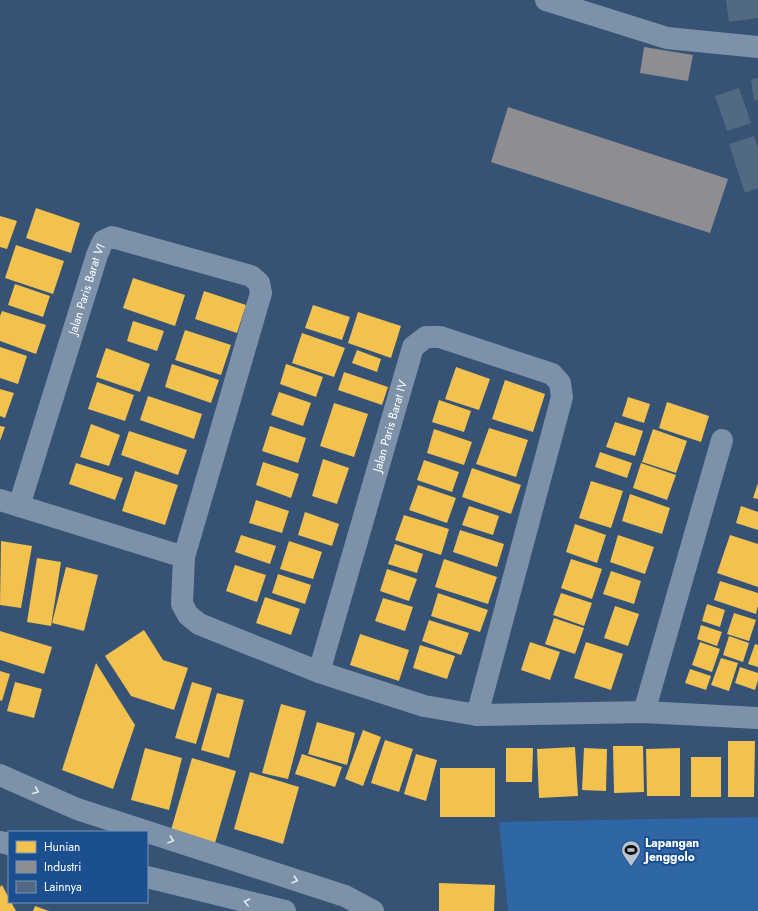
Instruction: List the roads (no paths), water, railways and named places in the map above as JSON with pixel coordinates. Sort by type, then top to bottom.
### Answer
[{"type":"street","points":[[546,0],[668,38],[758,47]]},
{"type":"street","name":"Jalan Paris Barat VI","points":[[10,503],[103,241],[112,237],[251,276],[259,283],[261,293],[184,557]]},
{"type":"street","name":"Jalan Paris Barat IV","points":[[319,672],[413,347],[426,337],[440,337],[552,374],[560,383],[562,397],[477,715]]},
{"type":"street","points":[[644,712],[722,440]]},
{"type":"street","points":[[10,503],[184,557],[182,604],[188,614],[199,624],[319,672],[424,706],[477,715],[644,712],[758,718]]},
{"type":"street","points":[[0,775],[77,809],[145,831]]},
{"type":"street","points":[[148,832],[345,896],[373,911]]},
{"type":"street","points":[[148,877],[285,911]]},
{"type":"place","name":"Lapangan Jenggolo","points":[[631,867]]}]
